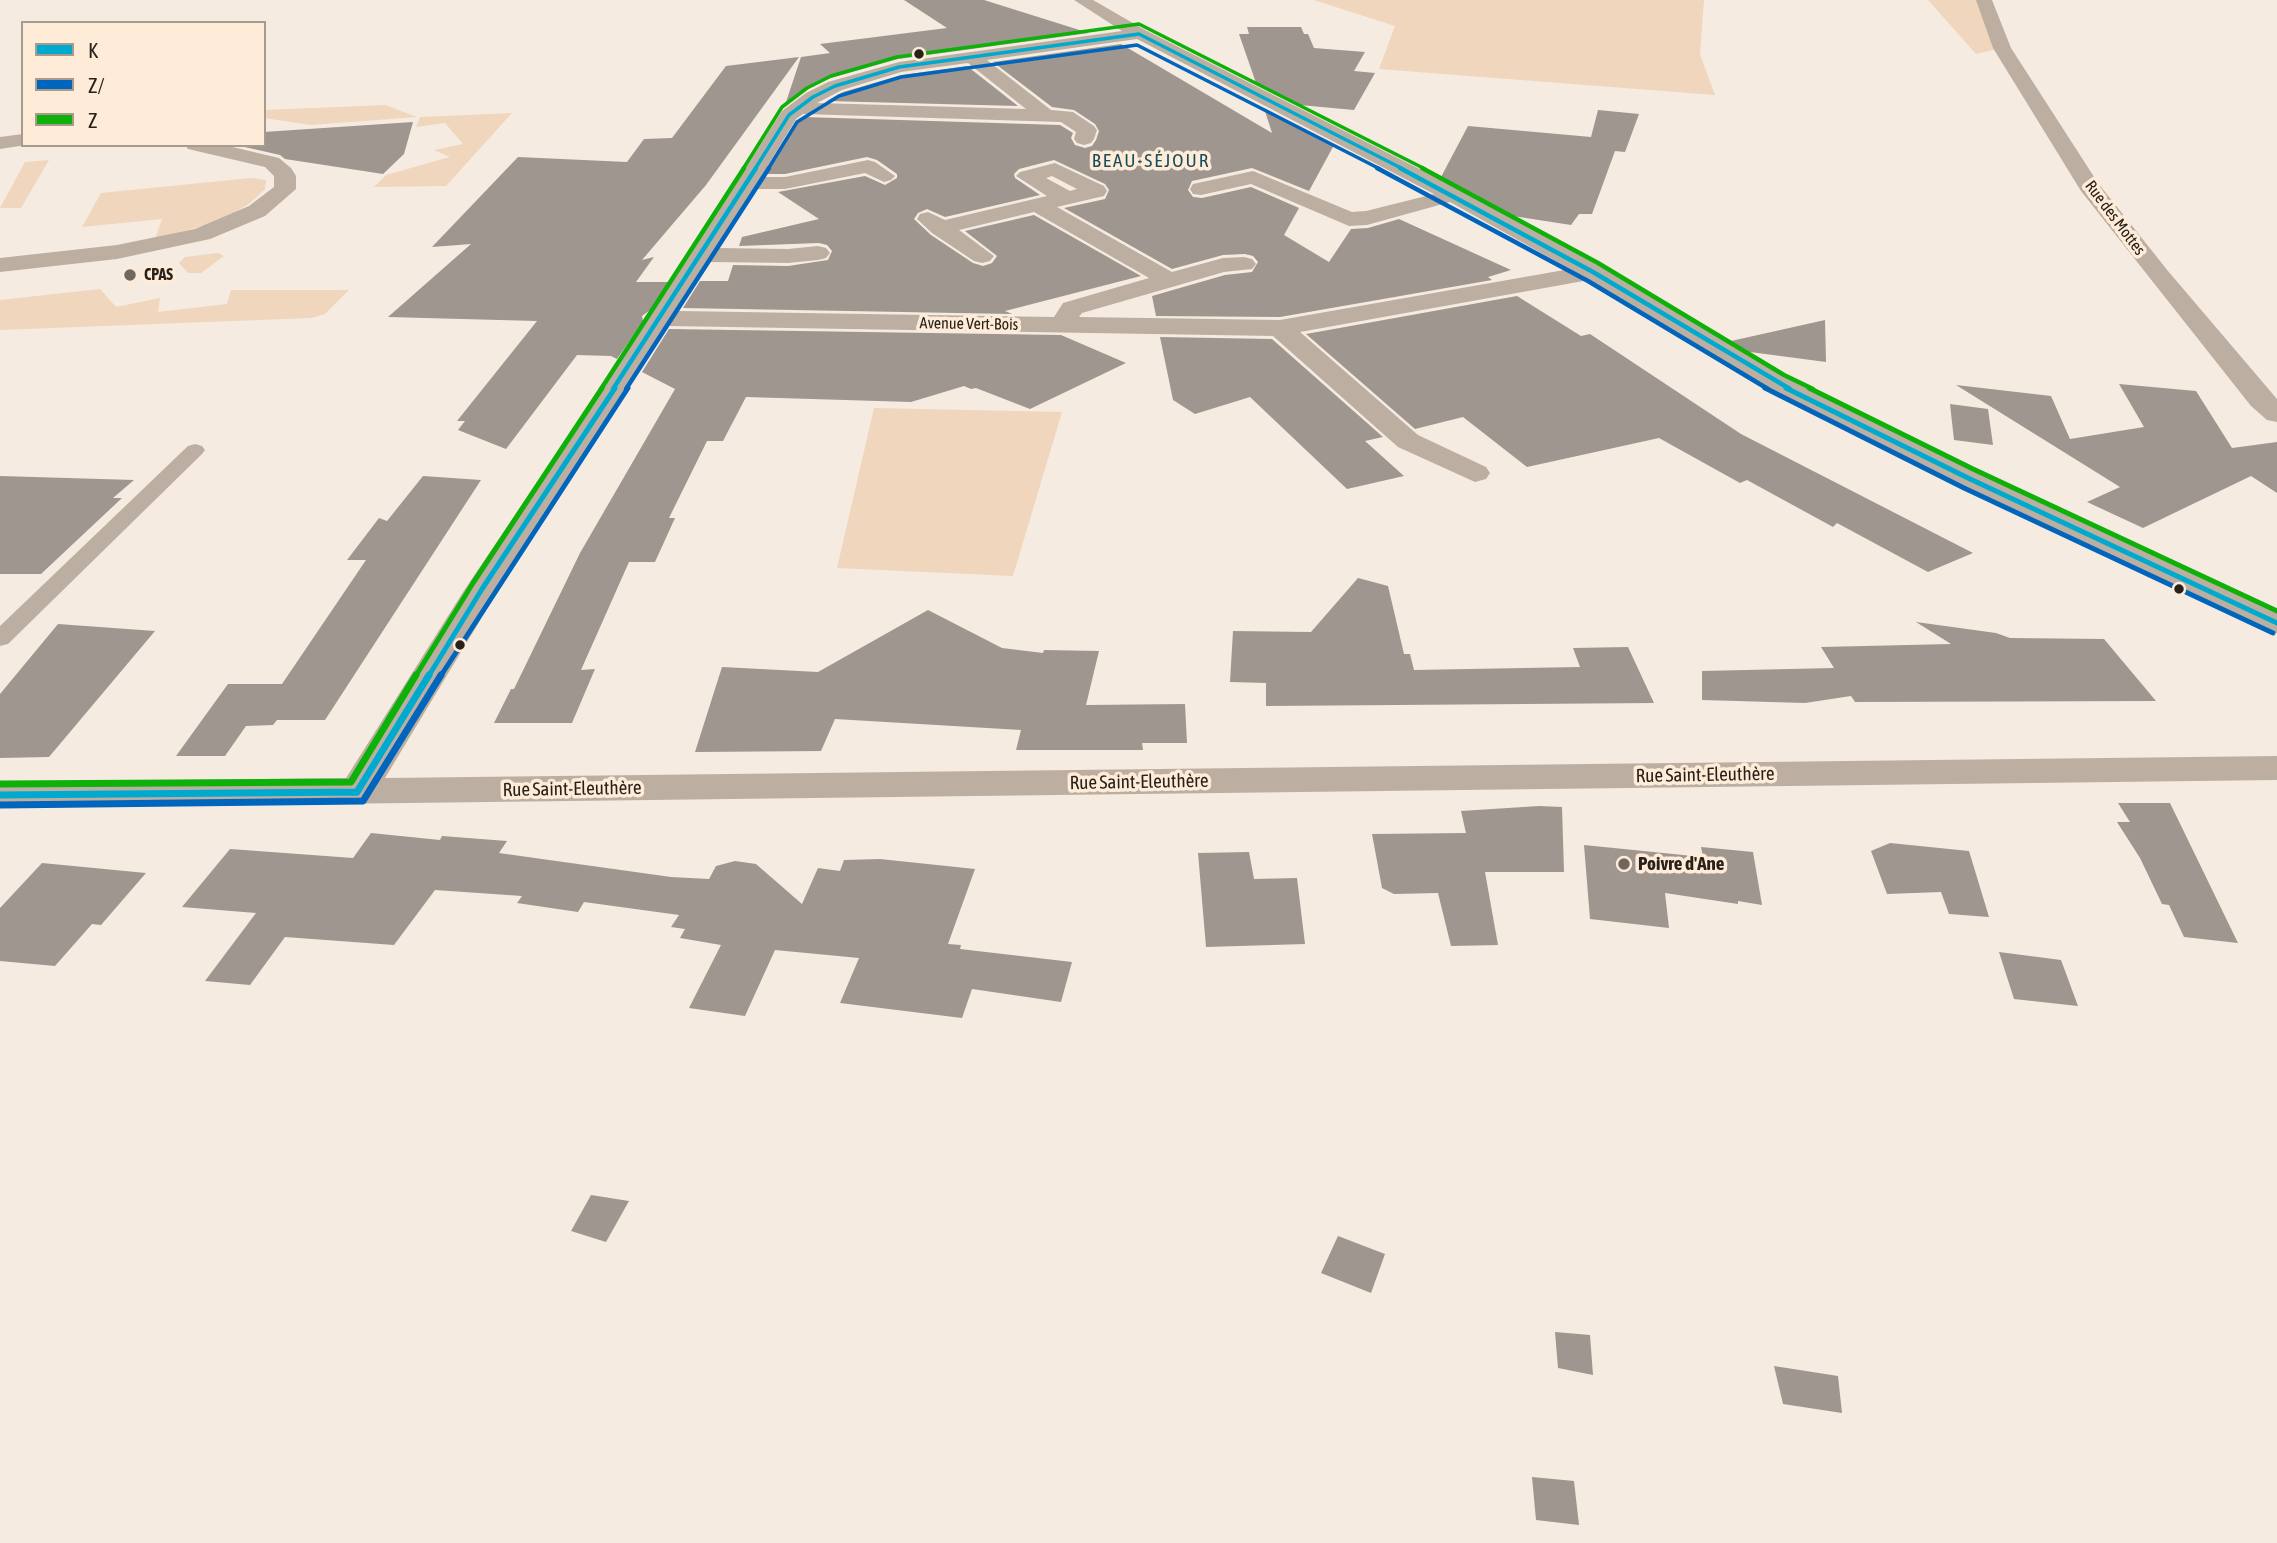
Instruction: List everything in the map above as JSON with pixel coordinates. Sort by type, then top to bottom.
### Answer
[{"type":"street","points":[[1082,0],[1139,34],[1453,195],[1593,272],[1779,384],[1968,478],[2277,623]]},
{"type":"street","name":"Rue des Mottes","points":[[1984,0],[2002,48],[2090,186],[2159,276],[2261,400],[2277,414]]},
{"type":"street","points":[[357,792],[482,589],[657,318],[702,254],[789,115],[835,86],[872,74],[970,56],[1139,34]]},
{"type":"street","points":[[970,56],[1046,115]]},
{"type":"street","points":[[872,74],[918,111]]},
{"type":"street","points":[[798,107],[1066,116],[1087,130],[1084,139]]},
{"type":"street","points":[[909,133],[918,111]]},
{"type":"street","points":[[977,135],[988,113]]},
{"type":"street","points":[[0,143],[21,140]]},
{"type":"street","points":[[0,265],[117,253],[202,234],[257,211],[285,189],[285,176],[281,168],[272,162],[204,147]]},
{"type":"street","points":[[745,183],[785,183],[868,166],[884,177]]},
{"type":"street","points":[[1201,189],[1253,177],[1349,219],[1367,218],[1453,195]]},
{"type":"street","points":[[982,256],[934,223],[1067,198]]},
{"type":"street","points":[[1037,205],[1169,280]]},
{"type":"street","points":[[702,254],[788,256],[818,253]]},
{"type":"street","points":[[1062,326],[1072,307],[1223,265],[1244,264]]},
{"type":"street","name":"Avenue Vert-Bois","points":[[657,318],[1280,328],[1593,272]]},
{"type":"street","points":[[1280,328],[1408,441],[1475,473]]},
{"type":"street","name":"Rue Saint-Eleuthère","points":[[0,796],[2277,768]]},
{"type":"lane","points":[[0,639],[195,450]]},
{"type":"shaded area","points":[[1314,0],[1704,0],[1700,54],[1715,95],[1379,69],[1395,26]]},
{"type":"shaded area","points":[[1928,0],[1982,0],[2002,48],[1976,54]]},
{"type":"shaded area","points":[[385,105],[417,117],[311,125],[266,118],[266,110]]},
{"type":"shaded area","points":[[512,113],[446,186],[374,187],[386,175],[450,157],[434,150],[463,144],[445,123],[416,127],[420,117]]},
{"type":"shaded area","points":[[49,160],[21,208],[0,208],[25,162]]},
{"type":"shaded area","points":[[251,178],[266,180],[265,189],[250,203],[221,221],[155,239],[162,219],[82,227],[101,193]]},
{"type":"shaded area","points":[[218,253],[224,256],[201,273],[188,273],[179,263],[185,257]]},
{"type":"shaded area","points":[[100,289],[116,307],[160,298],[158,312],[227,304],[231,290],[349,290],[325,314],[311,318],[0,330],[0,300]]},
{"type":"shaded area","points":[[874,408],[1062,412],[1013,576],[837,568]]},
{"type":"building","points":[[904,0],[984,0],[1089,33],[898,59],[827,79],[785,105],[801,57],[830,53],[820,44],[947,28]]},
{"type":"building","points":[[1247,27],[1301,27],[1304,34],[1308,34],[1314,48],[1365,52],[1354,71],[1375,73],[1354,110],[1300,105],[1256,83],[1239,34],[1249,34]]},
{"type":"building","points":[[1121,44],[1272,133],[1264,108],[1334,145],[1309,191],[1252,168],[1192,181],[1188,190],[1193,197],[1202,198],[1251,187],[1299,208],[1284,235],[1329,262],[1351,229],[1368,228],[1399,219],[1511,270],[1488,277],[1492,280],[1280,317],[1156,316],[1152,296],[1225,275],[1252,272],[1258,262],[1253,256],[1245,254],[1223,255],[1172,269],[1064,208],[1105,199],[1109,190],[1105,184],[1054,160],[1019,169],[1014,174],[1015,178],[1040,195],[945,217],[927,209],[918,213],[914,219],[931,235],[973,263],[983,266],[992,263],[997,256],[965,231],[1034,215],[1141,276],[1005,311],[1012,314],[683,308],[700,281],[728,281],[733,265],[788,266],[828,260],[832,251],[827,245],[819,243],[739,246],[742,237],[819,219],[778,192],[865,176],[885,185],[897,178],[897,174],[877,160],[867,157],[785,174],[766,174],[798,121],[804,117],[1060,125],[1073,133],[1071,138],[1075,145],[1085,148],[1092,146],[1096,140],[1099,131],[1095,124],[1074,110],[1052,107],[993,62]]},
{"type":"building","points":[[799,57],[706,185],[642,260],[654,257],[636,282],[669,282],[650,310],[642,316],[643,321],[617,359],[611,356],[577,355],[506,449],[458,430],[465,421],[457,421],[537,321],[388,317],[471,244],[432,247],[518,157],[627,162],[644,139],[672,138],[726,66]]},
{"type":"building","points":[[967,66],[1018,106],[827,101],[843,92],[902,75]]},
{"type":"building","points":[[1598,110],[1639,114],[1625,152],[1615,151],[1592,214],[1579,214],[1571,225],[1513,216],[1441,177],[1468,126],[1591,137]]},
{"type":"building","points":[[413,122],[404,154],[383,174],[285,159],[280,155],[245,147],[266,147],[266,132]]},
{"type":"building","points":[[1517,296],[1581,336],[1590,334],[1741,434],[1973,553],[1928,572],[1837,523],[1833,527],[1747,480],[1740,483],[1659,438],[1527,467],[1463,417],[1415,429],[1306,334]]},
{"type":"building","points":[[1825,320],[1826,362],[1750,352],[1731,341]]},
{"type":"building","points":[[669,329],[1061,335],[1126,363],[1030,409],[964,386],[911,402],[746,397],[723,441],[707,441],[669,518],[675,518],[655,562],[629,562],[581,670],[595,669],[572,723],[494,723],[511,689],[514,689],[580,553],[675,389],[642,372]]},
{"type":"building","points":[[1160,337],[1272,339],[1383,437],[1365,441],[1404,476],[1347,489],[1250,397],[1195,414],[1173,400]]},
{"type":"building","points":[[2119,384],[2196,391],[2232,448],[2277,442],[2277,493],[2251,476],[2143,528],[2087,502],[2120,487],[1956,385],[2051,396],[2070,439],[2144,427]]},
{"type":"building","points":[[1950,404],[1988,409],[1993,445],[1954,440]]},
{"type":"building","points":[[0,476],[134,480],[113,498],[122,498],[41,574],[0,574]]},
{"type":"building","points":[[423,476],[481,480],[325,720],[277,720],[273,725],[246,726],[225,756],[176,756],[228,684],[282,684],[366,560],[347,560],[379,518],[387,521]]},
{"type":"building","points":[[1358,578],[1388,586],[1404,654],[1410,654],[1414,670],[1580,667],[1573,648],[1628,647],[1654,703],[1266,706],[1266,683],[1230,682],[1233,631],[1311,632]]},
{"type":"building","points":[[928,610],[1002,648],[1043,653],[1044,650],[1099,651],[1086,705],[1185,704],[1187,743],[1142,743],[1143,750],[1016,750],[1021,730],[835,719],[821,751],[695,752],[722,667],[818,672]]},
{"type":"building","points":[[1916,622],[1996,633],[2010,638],[2104,639],[2156,701],[1855,702],[1851,696],[1805,703],[1702,700],[1702,671],[1834,668],[1821,647],[1951,644]]},
{"type":"building","points":[[58,624],[155,631],[49,757],[0,758],[0,694]]},
{"type":"building","points":[[2118,803],[2170,803],[2238,943],[2184,937],[2169,905],[2162,904],[2140,858],[2117,822],[2130,822]]},
{"type":"building","points":[[1562,807],[1564,872],[1485,872],[1498,945],[1451,946],[1438,893],[1394,894],[1382,888],[1372,834],[1466,833],[1461,811]]},
{"type":"building","points":[[371,833],[440,840],[442,836],[507,841],[499,853],[671,877],[709,879],[716,866],[735,861],[756,864],[802,904],[818,868],[840,871],[844,860],[880,859],[975,869],[948,944],[961,945],[960,949],[1072,962],[1061,1002],[972,989],[962,1018],[840,1003],[859,958],[775,950],[745,1016],[689,1008],[721,945],[680,938],[685,929],[671,927],[679,915],[584,902],[578,912],[517,903],[522,896],[435,890],[394,945],[285,937],[250,985],[205,981],[256,913],[182,907],[230,849],[353,858]]},
{"type":"building","points":[[1890,843],[1969,851],[1989,917],[1949,914],[1941,892],[1887,894],[1871,851]]},
{"type":"building","points":[[1584,845],[1703,857],[1701,847],[1753,852],[1762,905],[1665,893],[1669,928],[1590,919]]},
{"type":"building","points":[[1249,852],[1254,879],[1297,878],[1305,944],[1206,947],[1198,853]]},
{"type":"building","points":[[42,863],[146,873],[101,925],[92,924],[55,966],[0,961],[0,908]]},
{"type":"building","points":[[1999,952],[2061,960],[2078,1006],[2014,999]]},
{"type":"building","points":[[591,1195],[629,1201],[606,1242],[571,1231]]},
{"type":"building","points":[[1338,1236],[1385,1254],[1371,1293],[1321,1273]]},
{"type":"building","points":[[1555,1332],[1590,1335],[1593,1375],[1558,1368]]},
{"type":"building","points":[[1774,1366],[1838,1376],[1842,1413],[1783,1404]]},
{"type":"building","points":[[1532,1477],[1574,1481],[1579,1525],[1536,1520]]},
{"type":"transit line","name":"Z","points":[[0,784],[351,782],[473,583],[693,249],[782,107],[807,88],[831,76],[897,57],[1139,24],[1458,186],[1598,263],[1784,375],[1973,469],[2277,611]]},
{"type":"transit line","name":"K","points":[[1139,34],[1453,195],[1593,272],[1779,384],[1968,478],[2277,623]]},
{"type":"transit line","name":"K","points":[[357,792],[482,589],[702,255],[789,115],[813,97],[835,86],[899,67],[1139,34]]},
{"type":"transit line","name":"Z/","points":[[0,805],[363,801],[491,595],[711,261],[797,122],[839,96],[901,77],[1137,45],[1448,204],[1588,281],[1774,393],[1964,488],[2273,633]]},
{"type":"transit line","name":"K","points":[[0,795],[357,792]]},
{"type":"place","name":"CPAS","points":[[130,275]]},
{"type":"place","name":"Poivre d'Ane","points":[[1624,864]]},
{"type":"district","name":"BEAU-SÉJOUR","points":[[1151,161]]}]
